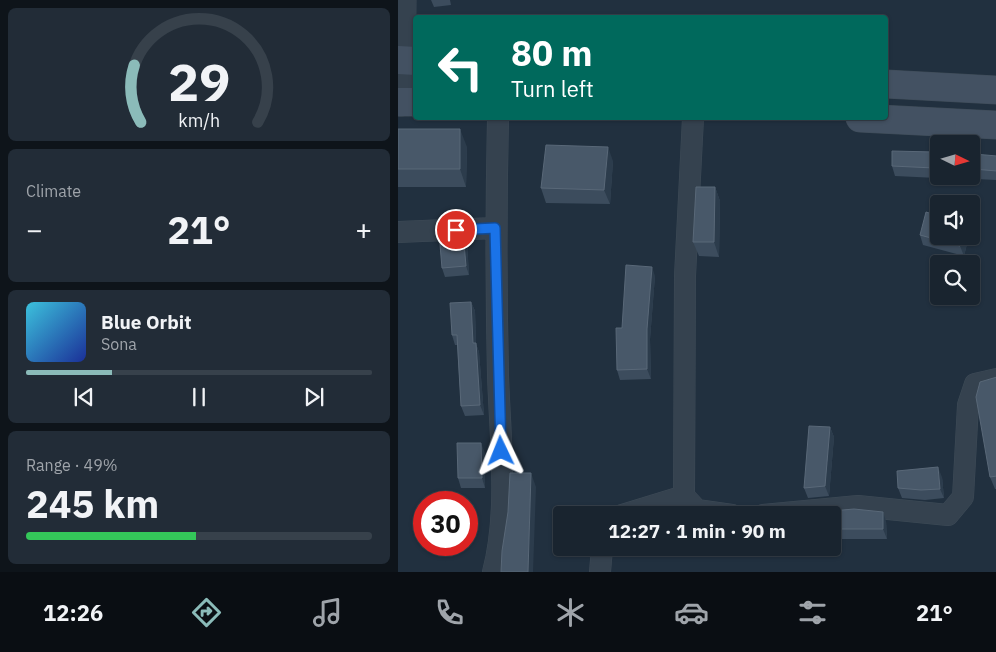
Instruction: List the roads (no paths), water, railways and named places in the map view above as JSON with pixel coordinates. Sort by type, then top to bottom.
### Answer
[{"type":"main road","points":[[888,84],[996,90]]},
{"type":"main road","points":[[888,119],[996,125]]},
{"type":"street","points":[[402,0],[405,102]]},
{"type":"street","points":[[493,572],[497,556],[502,489],[495,228],[498,120]]},
{"type":"street","points":[[693,120],[685,276],[684,496],[693,506]]},
{"type":"street","points":[[398,232],[495,228]]},
{"type":"street","points":[[841,508],[858,506],[948,515],[963,497],[968,405],[975,384],[996,379]]},
{"type":"street","points":[[651,506],[684,496]]},
{"type":"street","points":[[600,572],[601,556]]}]
